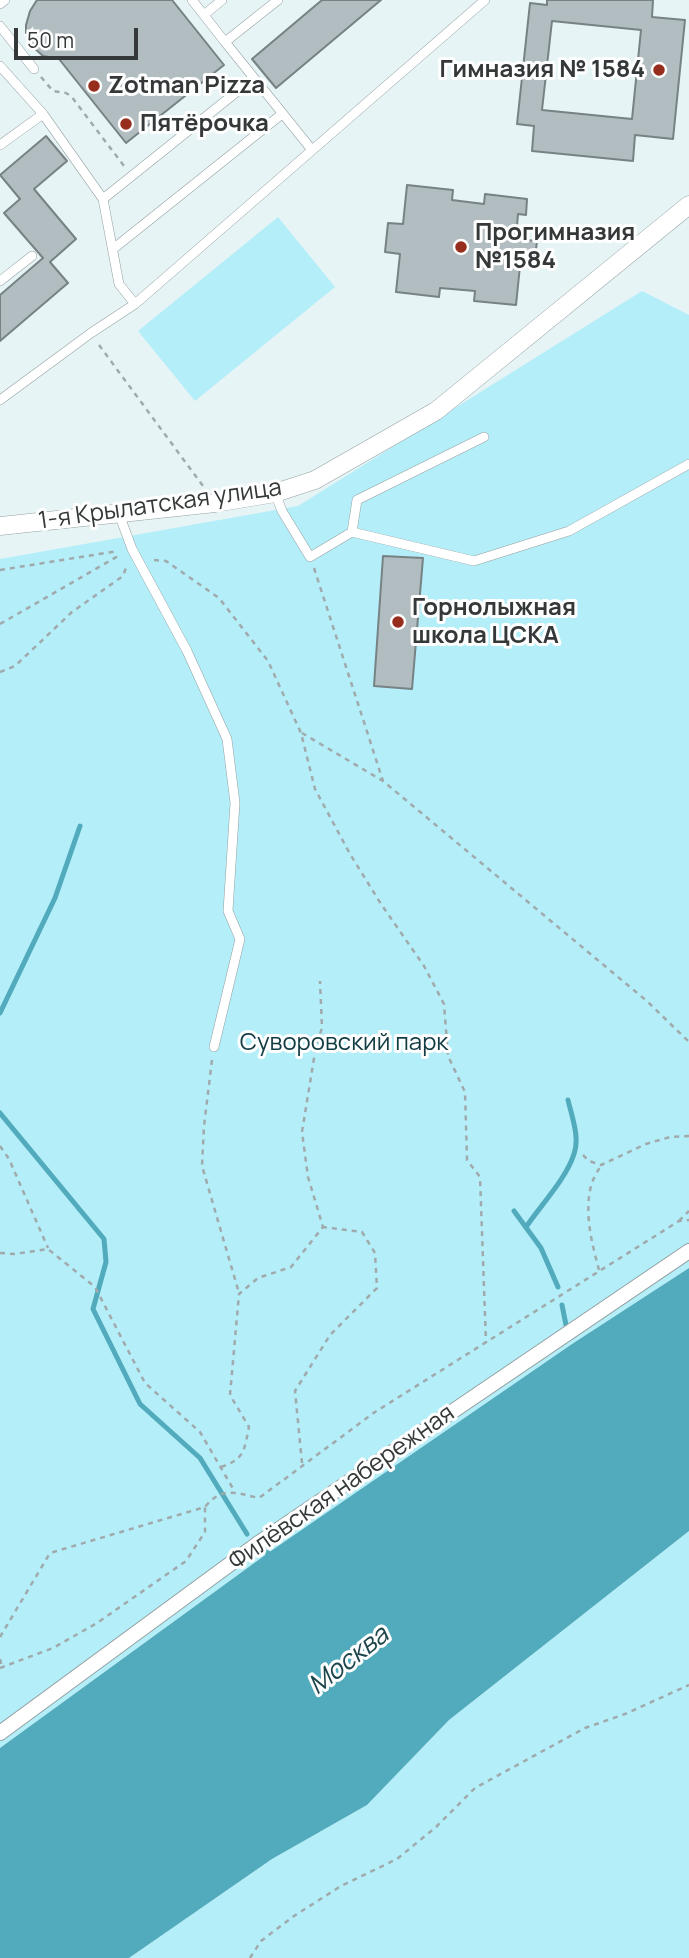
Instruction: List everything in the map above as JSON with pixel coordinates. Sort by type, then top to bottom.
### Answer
[{"type":"street","name":"1-я Крылатская улица","points":[[0,526],[215,503],[275,493],[315,480],[436,411],[689,205]]},
{"type":"street","name":"Филёвская набережная","points":[[0,1733],[260,1542],[689,1251]]},
{"type":"lane","points":[[0,4],[5,0]]},
{"type":"lane","points":[[192,0],[312,150]]},
{"type":"lane","points":[[204,15],[222,0]]},
{"type":"lane","points":[[225,42],[278,0]]},
{"type":"lane","points":[[0,400],[135,304],[485,0]]},
{"type":"lane","points":[[0,26],[34,69]]},
{"type":"lane","points":[[0,66],[43,114],[103,199],[119,284],[135,304]]},
{"type":"lane","points":[[103,199],[254,78]]},
{"type":"lane","points":[[0,145],[43,114]]},
{"type":"lane","points":[[113,250],[282,114]]},
{"type":"lane","points":[[0,281],[32,256]]},
{"type":"lane","points":[[352,532],[357,500],[484,437]]},
{"type":"lane","points":[[275,493],[282,511],[310,557],[352,532],[474,561],[569,531],[689,464]]},
{"type":"lane","points":[[119,514],[132,549],[187,651],[227,739],[235,803],[228,911],[240,939],[214,1046]]},
{"type":"path","points":[[34,69],[53,90],[71,96],[132,176]]},
{"type":"path","points":[[91,333],[215,503]]},
{"type":"path","points":[[0,570],[132,549]]},
{"type":"path","points":[[0,624],[132,549]]},
{"type":"path","points":[[0,672],[15,666],[72,612],[123,576],[132,549]]},
{"type":"path","points":[[310,557],[383,781]]},
{"type":"path","points":[[139,559],[166,561],[219,598],[268,661],[301,733],[315,789],[350,854],[424,966],[444,1004],[448,1056],[465,1092],[467,1160],[480,1177],[486,1343]]},
{"type":"path","points":[[301,733],[383,781],[648,1002],[689,1042]]},
{"type":"path","points":[[320,981],[322,1028],[316,1046],[302,1132],[308,1177],[323,1227]]},
{"type":"path","points":[[214,1046],[202,1166],[239,1294],[230,1395],[249,1427],[245,1448],[236,1462],[220,1467]]},
{"type":"path","points":[[600,1271],[592,1246],[589,1214],[591,1186],[601,1165],[646,1144],[670,1137],[689,1136]]},
{"type":"path","points":[[0,1146],[9,1159],[48,1249],[95,1287],[145,1383],[200,1432],[235,1493]]},
{"type":"path","points":[[583,1155],[589,1161],[601,1165]]},
{"type":"path","points":[[0,1637],[50,1553],[205,1507],[213,1497],[223,1493],[259,1498],[375,1412],[679,1221],[689,1211]]},
{"type":"path","points":[[679,1221],[689,1220]]},
{"type":"path","points":[[239,1294],[258,1278],[291,1267],[323,1227]]},
{"type":"path","points":[[302,1465],[295,1391],[330,1335],[377,1287],[375,1252],[362,1232],[323,1227]]},
{"type":"path","points":[[0,1253],[14,1254],[48,1249]]},
{"type":"path","points":[[0,1659],[1,1668],[53,1648],[97,1623],[186,1561],[205,1532],[205,1507]]},
{"type":"path","points":[[250,1958],[261,1941],[294,1916],[341,1886],[397,1859],[436,1827],[475,1788],[585,1728],[625,1714],[689,1685]]},
{"type":"green space","points":[[278,217],[335,287],[195,401],[138,331]]},
{"type":"green space","name":"Суворовский парк","points":[[642,291],[689,315],[689,1268],[572,1344],[268,1553],[0,1748],[0,559],[298,506]]},
{"type":"green space","points":[[689,1531],[689,1958],[129,1958],[272,1859],[367,1805],[449,1720]]},
{"type":"water","name":"Москва","points":[[689,1268],[689,1531],[449,1720],[367,1805],[272,1859],[129,1958],[0,1958],[0,1748],[268,1553],[572,1344]]},
{"type":"building","points":[[37,0],[172,0],[224,65],[126,143],[59,59],[43,56],[32,46],[26,33],[26,25]]},
{"type":"building","points":[[322,0],[381,0],[276,88],[252,59]]},
{"type":"building","name":"Гимназия № 1584","points":[[547,0],[653,0],[652,17],[685,20],[673,139],[635,135],[633,161],[532,151],[534,126],[517,124],[530,3],[547,5]],"holes":[[[552,21],[641,30],[632,119],[542,110]]]},
{"type":"building","points":[[46,136],[67,161],[34,189],[76,239],[50,262],[68,283],[0,341],[0,295],[43,258],[4,213],[20,199],[0,175]]},
{"type":"building","name":"Прогимназия №1584","points":[[407,185],[453,190],[452,200],[484,204],[485,194],[527,199],[526,215],[518,214],[516,239],[537,241],[534,267],[520,266],[516,305],[474,301],[475,291],[440,288],[439,297],[396,292],[400,254],[385,252],[388,223],[403,224]]},
{"type":"building","name":"Горнолыжная школа ЦСКА","points":[[383,556],[423,558],[412,689],[374,686]]},
{"type":"waterway","points":[[0,1013],[55,898],[80,826]]},
{"type":"waterway","points":[[526,1227],[559,1182],[576,1148],[576,1134],[568,1100]]},
{"type":"waterway","points":[[0,1113],[104,1239],[106,1262],[93,1309],[140,1404],[200,1458],[247,1534]]},
{"type":"waterway","points":[[514,1211],[541,1248],[558,1287]]},
{"type":"waterway","points":[[562,1305],[566,1325]]},
{"type":"waterway","points":[[259,1549],[268,1553]]},
{"type":"place","name":"Гимназия № 1584","points":[[659,70]]},
{"type":"place","name":"Zotman Pizza","points":[[94,86]]},
{"type":"place","name":"Пятёрочка","points":[[126,124]]},
{"type":"place","name":"Прогимназия №1584","points":[[461,247]]},
{"type":"place","name":"Горнолыжная школа ЦСКА","points":[[398,622]]}]
